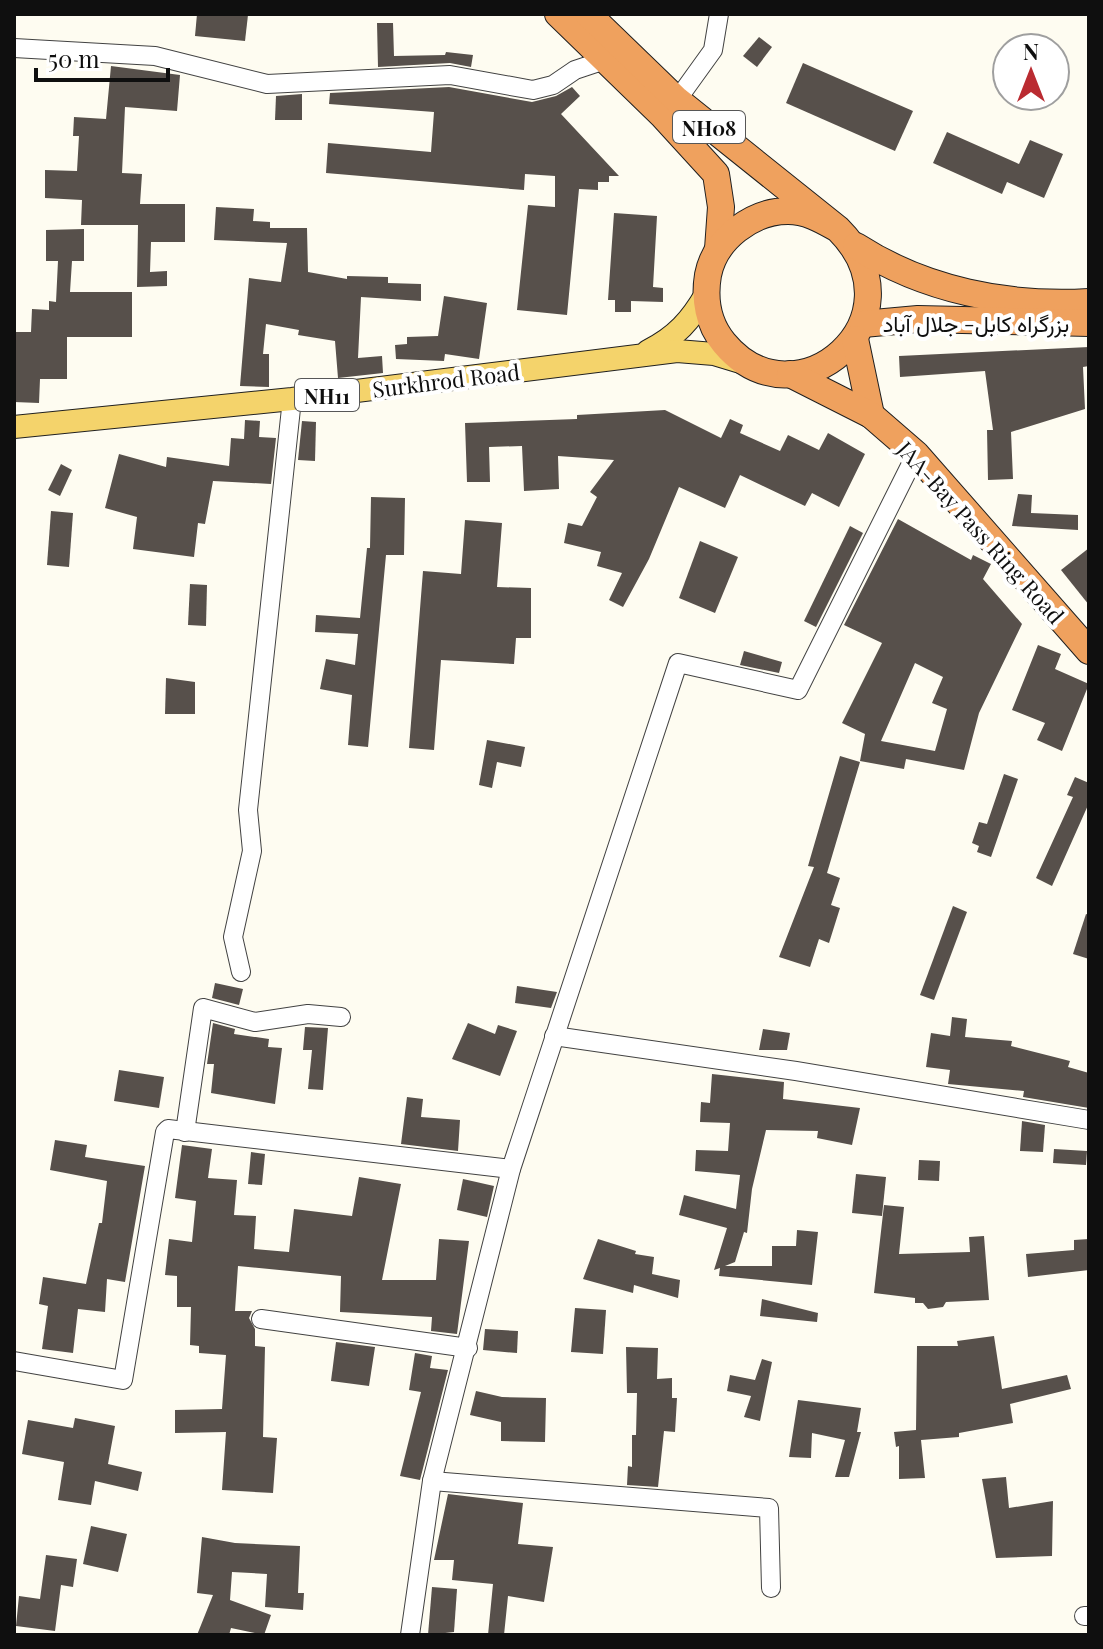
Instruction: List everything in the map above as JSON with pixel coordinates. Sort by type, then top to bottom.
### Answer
[{"type":"highway","name":"NH08","points":[[558,14],[716,174],[721,207],[718,249],[709,271],[706,294],[718,335],[749,365]]},
{"type":"highway","name":"بزرگراه کابل- جلال آباد","points":[[588,14],[677,100],[846,237],[865,268],[869,288],[859,332],[837,358],[815,370],[790,374],[749,365]]},
{"type":"highway","name":"بزرگراه کابل- جلال آباد","points":[[718,249],[737,229],[761,216],[788,211],[814,216],[886,265],[950,288],[1004,299],[1089,302]]},
{"type":"highway","name":"بزرگراه کابل- جلال آباد","points":[[859,332],[918,319],[1089,323]]},
{"type":"highway","points":[[859,332],[871,415]]},
{"type":"highway","name":"JAA-Bay Pass Ring Road","points":[[790,374],[871,415],[916,454],[1089,651]]},
{"type":"main road","name":"Surkhrod Road","points":[[640,355],[668,341],[691,319],[706,294]]},
{"type":"main road","name":"Surkhrod Road","points":[[14,427],[292,399],[677,351],[714,354],[749,365]]},
{"type":"street","points":[[677,100],[713,50],[719,14]]},
{"type":"street","points":[[14,48],[155,56],[267,84],[450,75],[533,90],[553,85],[575,70],[605,60]]},
{"type":"street","points":[[241,972],[233,937],[252,851],[248,810],[292,399]]},
{"type":"street","points":[[410,1635],[432,1481],[511,1169],[678,663],[798,690],[916,454]]},
{"type":"street","points":[[185,1132],[203,1008],[255,1022],[308,1014],[341,1017]]},
{"type":"street","points":[[554,1036],[796,1071],[1089,1120]]},
{"type":"street","points":[[14,1361],[123,1380],[165,1132],[168,1129],[511,1169]]},
{"type":"street","points":[[261,1319],[468,1348]]},
{"type":"street","points":[[432,1481],[769,1508],[771,1588]]},
{"type":"building","points":[[197,14],[248,15],[245,41],[195,36]]},
{"type":"building","points":[[377,23],[393,23],[394,56],[445,55],[446,52],[473,55],[471,67],[450,63],[378,67]]},
{"type":"building","points":[[759,37],[772,47],[757,67],[743,56]]},
{"type":"building","points":[[803,63],[913,111],[895,151],[786,103]]},
{"type":"building","points":[[111,66],[180,75],[177,111],[125,107],[122,173],[142,174],[140,204],[185,204],[185,242],[151,242],[150,272],[167,271],[167,286],[137,287],[138,225],[81,225],[82,200],[45,198],[45,170],[77,171],[79,136],[73,136],[74,117],[106,119]]},
{"type":"building","points":[[449,87],[532,102],[556,96],[572,87],[580,96],[561,114],[619,176],[609,176],[609,182],[598,182],[598,190],[579,189],[567,315],[517,310],[528,205],[555,207],[555,176],[525,174],[524,190],[326,173],[328,143],[431,152],[434,112],[329,104],[330,93]]},
{"type":"building","points":[[302,94],[302,120],[275,120],[276,96]]},
{"type":"building","points":[[947,132],[1019,164],[1030,140],[1063,154],[1044,198],[1007,182],[1002,194],[933,163]]},
{"type":"building","points":[[216,207],[254,209],[253,221],[270,222],[270,228],[307,228],[308,272],[347,279],[347,276],[388,277],[388,283],[421,284],[421,301],[361,297],[358,358],[382,356],[383,373],[338,378],[335,341],[298,335],[299,330],[266,324],[263,354],[269,354],[269,387],[240,386],[249,278],[281,282],[287,243],[214,240]]},
{"type":"building","points":[[614,213],[657,216],[653,287],[663,288],[663,302],[631,301],[631,312],[615,312],[615,300],[608,300]]},
{"type":"building","points":[[84,229],[84,261],[72,261],[70,292],[132,292],[132,337],[67,337],[67,379],[40,379],[39,403],[14,402],[14,332],[31,332],[32,309],[49,310],[49,301],[56,302],[58,261],[46,261],[46,230]]},
{"type":"building","points":[[444,296],[487,303],[479,359],[445,354],[444,361],[396,359],[395,345],[407,344],[407,337],[438,336]]},
{"type":"building","points":[[1089,347],[1089,366],[1083,367],[1085,409],[1011,432],[1013,479],[988,480],[987,430],[993,430],[985,371],[900,377],[899,356]]},
{"type":"building","points":[[665,410],[721,438],[730,419],[743,425],[740,433],[780,451],[788,435],[819,450],[828,433],[865,454],[839,507],[812,493],[805,506],[740,475],[725,508],[679,487],[649,559],[623,607],[609,600],[622,573],[597,566],[601,552],[564,543],[568,523],[582,526],[597,497],[590,492],[614,460],[558,456],[559,489],[524,491],[522,446],[489,447],[490,482],[467,482],[465,423],[577,419],[577,415]]},
{"type":"building","points":[[245,420],[260,421],[259,437],[276,438],[271,484],[213,481],[205,524],[198,523],[194,557],[133,549],[137,517],[105,508],[119,454],[166,467],[167,457],[229,466],[231,438],[244,439]]},
{"type":"building","points":[[302,421],[316,422],[315,461],[298,460]]},
{"type":"building","points":[[61,464],[72,470],[60,496],[48,490]]},
{"type":"building","points":[[1018,494],[1032,495],[1031,513],[1078,515],[1078,530],[1012,526]]},
{"type":"building","points":[[371,497],[405,498],[404,555],[386,555],[368,747],[348,745],[352,695],[320,689],[326,659],[355,665],[358,634],[315,632],[316,615],[360,618],[367,548],[370,548]]},
{"type":"building","points":[[51,511],[73,513],[69,567],[47,565]]},
{"type":"building","points":[[898,519],[971,560],[973,555],[991,564],[983,579],[1022,624],[979,713],[964,770],[906,759],[904,769],[860,761],[865,734],[842,723],[882,643],[844,625]],"holes":[[[915,663],[943,677],[932,703],[947,709],[935,751],[881,741]]]},
{"type":"building","points":[[465,520],[502,523],[497,587],[531,588],[531,638],[516,638],[514,664],[441,660],[434,750],[409,748],[423,571],[461,574]]},
{"type":"building","points":[[850,526],[863,533],[816,627],[804,621]]},
{"type":"building","points":[[700,541],[738,557],[715,613],[679,598]]},
{"type":"building","points":[[1089,548],[1089,605],[1061,570]]},
{"type":"building","points":[[190,584],[207,585],[206,626],[188,625]]},
{"type":"building","points":[[1038,645],[1061,654],[1055,669],[1089,684],[1062,751],[1037,740],[1045,723],[1012,710]]},
{"type":"building","points":[[744,651],[782,662],[779,673],[740,665]]},
{"type":"building","points":[[166,678],[195,682],[195,714],[165,714]]},
{"type":"building","points":[[487,740],[525,747],[521,767],[497,762],[492,788],[479,785]]},
{"type":"building","points":[[840,756],[860,762],[827,873],[840,878],[831,905],[840,908],[829,943],[819,939],[810,967],[779,957],[814,867],[808,866]]},
{"type":"building","points":[[1004,774],[1018,779],[991,857],[977,852],[979,846],[972,843],[979,822],[987,824]]},
{"type":"building","points":[[1075,777],[1089,783],[1089,803],[1052,886],[1036,878],[1073,797],[1067,795]]},
{"type":"building","points":[[953,906],[967,912],[934,1000],[920,995]]},
{"type":"building","points":[[1086,914],[1089,915],[1089,959],[1073,954]]},
{"type":"building","points":[[215,983],[243,989],[239,1005],[212,998]]},
{"type":"building","points":[[517,986],[557,992],[551,1008],[515,1003]]},
{"type":"building","points":[[952,1017],[967,1019],[965,1037],[1012,1041],[1011,1046],[1070,1061],[1068,1067],[1089,1073],[1089,1108],[1023,1097],[1024,1091],[948,1084],[950,1070],[926,1067],[931,1033],[950,1036]]},
{"type":"building","points":[[213,1023],[235,1029],[234,1034],[269,1039],[268,1047],[282,1048],[275,1104],[211,1093],[214,1064],[207,1064]]},
{"type":"building","points":[[468,1023],[495,1034],[498,1025],[517,1031],[500,1076],[452,1059]]},
{"type":"building","points":[[305,1027],[328,1028],[323,1090],[308,1089],[312,1050],[303,1050]]},
{"type":"building","points":[[763,1029],[790,1033],[787,1050],[759,1050]]},
{"type":"building","points":[[119,1070],[164,1077],[159,1108],[114,1101]]},
{"type":"building","points":[[712,1074],[784,1082],[783,1099],[860,1108],[852,1145],[817,1138],[818,1131],[766,1130],[752,1189],[747,1233],[744,1232],[735,1262],[725,1266],[772,1266],[772,1246],[796,1246],[797,1230],[818,1232],[812,1285],[719,1276],[720,1268],[714,1270],[727,1228],[679,1215],[684,1195],[736,1209],[740,1175],[695,1171],[696,1150],[728,1151],[730,1123],[700,1122],[701,1102],[710,1103]]},
{"type":"building","points":[[407,1097],[423,1099],[421,1117],[460,1120],[458,1151],[401,1144]]},
{"type":"building","points":[[1022,1121],[1045,1125],[1043,1152],[1020,1151]]},
{"type":"building","points":[[55,1140],[87,1145],[85,1157],[145,1166],[125,1282],[107,1279],[105,1312],[78,1309],[73,1353],[42,1349],[48,1306],[39,1304],[43,1277],[86,1284],[99,1223],[102,1223],[107,1181],[50,1170]]},
{"type":"building","points":[[182,1145],[212,1149],[208,1178],[237,1180],[234,1215],[256,1216],[254,1249],[289,1252],[294,1209],[352,1216],[359,1177],[401,1184],[382,1280],[436,1280],[439,1239],[469,1241],[457,1334],[431,1331],[432,1317],[340,1312],[341,1276],[238,1266],[235,1311],[252,1311],[249,1318],[255,1329],[255,1346],[265,1347],[263,1437],[277,1438],[273,1493],[222,1490],[226,1432],[175,1433],[175,1410],[222,1409],[226,1355],[199,1353],[199,1346],[190,1345],[191,1307],[177,1307],[177,1276],[165,1275],[169,1239],[192,1242],[196,1201],[175,1198]]},
{"type":"building","points":[[1054,1149],[1087,1151],[1086,1165],[1053,1163]]},
{"type":"building","points":[[251,1152],[265,1154],[262,1185],[248,1184]]},
{"type":"building","points":[[919,1160],[940,1161],[939,1181],[918,1180]]},
{"type":"building","points":[[856,1174],[886,1177],[882,1216],[852,1213]]},
{"type":"building","points":[[463,1179],[494,1186],[487,1217],[457,1210]]},
{"type":"building","points":[[884,1205],[904,1207],[899,1254],[970,1252],[969,1237],[984,1236],[989,1300],[946,1302],[943,1307],[928,1309],[923,1303],[915,1303],[915,1298],[874,1293]]},
{"type":"building","points":[[598,1239],[636,1251],[635,1254],[654,1257],[652,1274],[680,1280],[678,1298],[634,1285],[633,1293],[583,1279]]},
{"type":"building","points":[[1089,1239],[1089,1270],[1028,1277],[1026,1254],[1074,1250],[1074,1240]]},
{"type":"building","points":[[762,1299],[818,1313],[817,1322],[760,1316]]},
{"type":"building","points":[[575,1308],[606,1310],[603,1354],[571,1352]]},
{"type":"building","points":[[485,1329],[518,1331],[517,1353],[483,1350]]},
{"type":"building","points":[[994,1336],[1002,1389],[1067,1375],[1071,1389],[1010,1404],[1013,1423],[959,1433],[959,1437],[921,1440],[925,1478],[899,1479],[899,1446],[896,1447],[894,1432],[916,1430],[917,1346],[958,1346],[957,1341]]},
{"type":"building","points":[[336,1342],[375,1347],[369,1386],[331,1381]]},
{"type":"building","points":[[626,1347],[658,1348],[657,1379],[672,1378],[672,1398],[677,1398],[675,1432],[664,1431],[658,1487],[627,1485],[628,1466],[632,1467],[632,1435],[636,1435],[637,1393],[627,1393]]},
{"type":"building","points":[[415,1353],[432,1356],[430,1368],[448,1370],[420,1480],[400,1476],[421,1392],[409,1390]]},
{"type":"building","points":[[762,1359],[772,1362],[760,1421],[744,1417],[751,1396],[727,1391],[730,1375],[755,1380]]},
{"type":"building","points":[[476,1391],[502,1397],[546,1398],[545,1442],[501,1441],[501,1422],[470,1415]]},
{"type":"building","points":[[798,1400],[861,1408],[857,1432],[861,1432],[849,1477],[835,1477],[845,1440],[812,1433],[811,1458],[789,1457]]},
{"type":"building","points":[[75,1418],[115,1426],[108,1464],[142,1472],[138,1491],[95,1481],[91,1505],[58,1500],[64,1462],[22,1454],[28,1420],[73,1428]]},
{"type":"building","points":[[1006,1477],[1009,1508],[1053,1501],[1052,1556],[996,1558],[982,1479]]},
{"type":"building","points":[[448,1494],[523,1503],[518,1544],[553,1547],[544,1602],[508,1596],[504,1635],[488,1635],[493,1584],[452,1580],[454,1560],[434,1560]]},
{"type":"building","points":[[91,1526],[127,1534],[118,1572],[83,1564]]},
{"type":"building","points":[[202,1537],[235,1543],[300,1546],[298,1593],[304,1593],[303,1610],[265,1607],[267,1574],[232,1572],[230,1600],[271,1615],[264,1635],[231,1628],[229,1635],[197,1635],[213,1595],[197,1593]]},
{"type":"building","points":[[46,1555],[77,1559],[73,1587],[61,1585],[55,1631],[16,1626],[19,1596],[40,1599]]},
{"type":"building","points":[[432,1587],[457,1589],[454,1632],[428,1635]]}]
